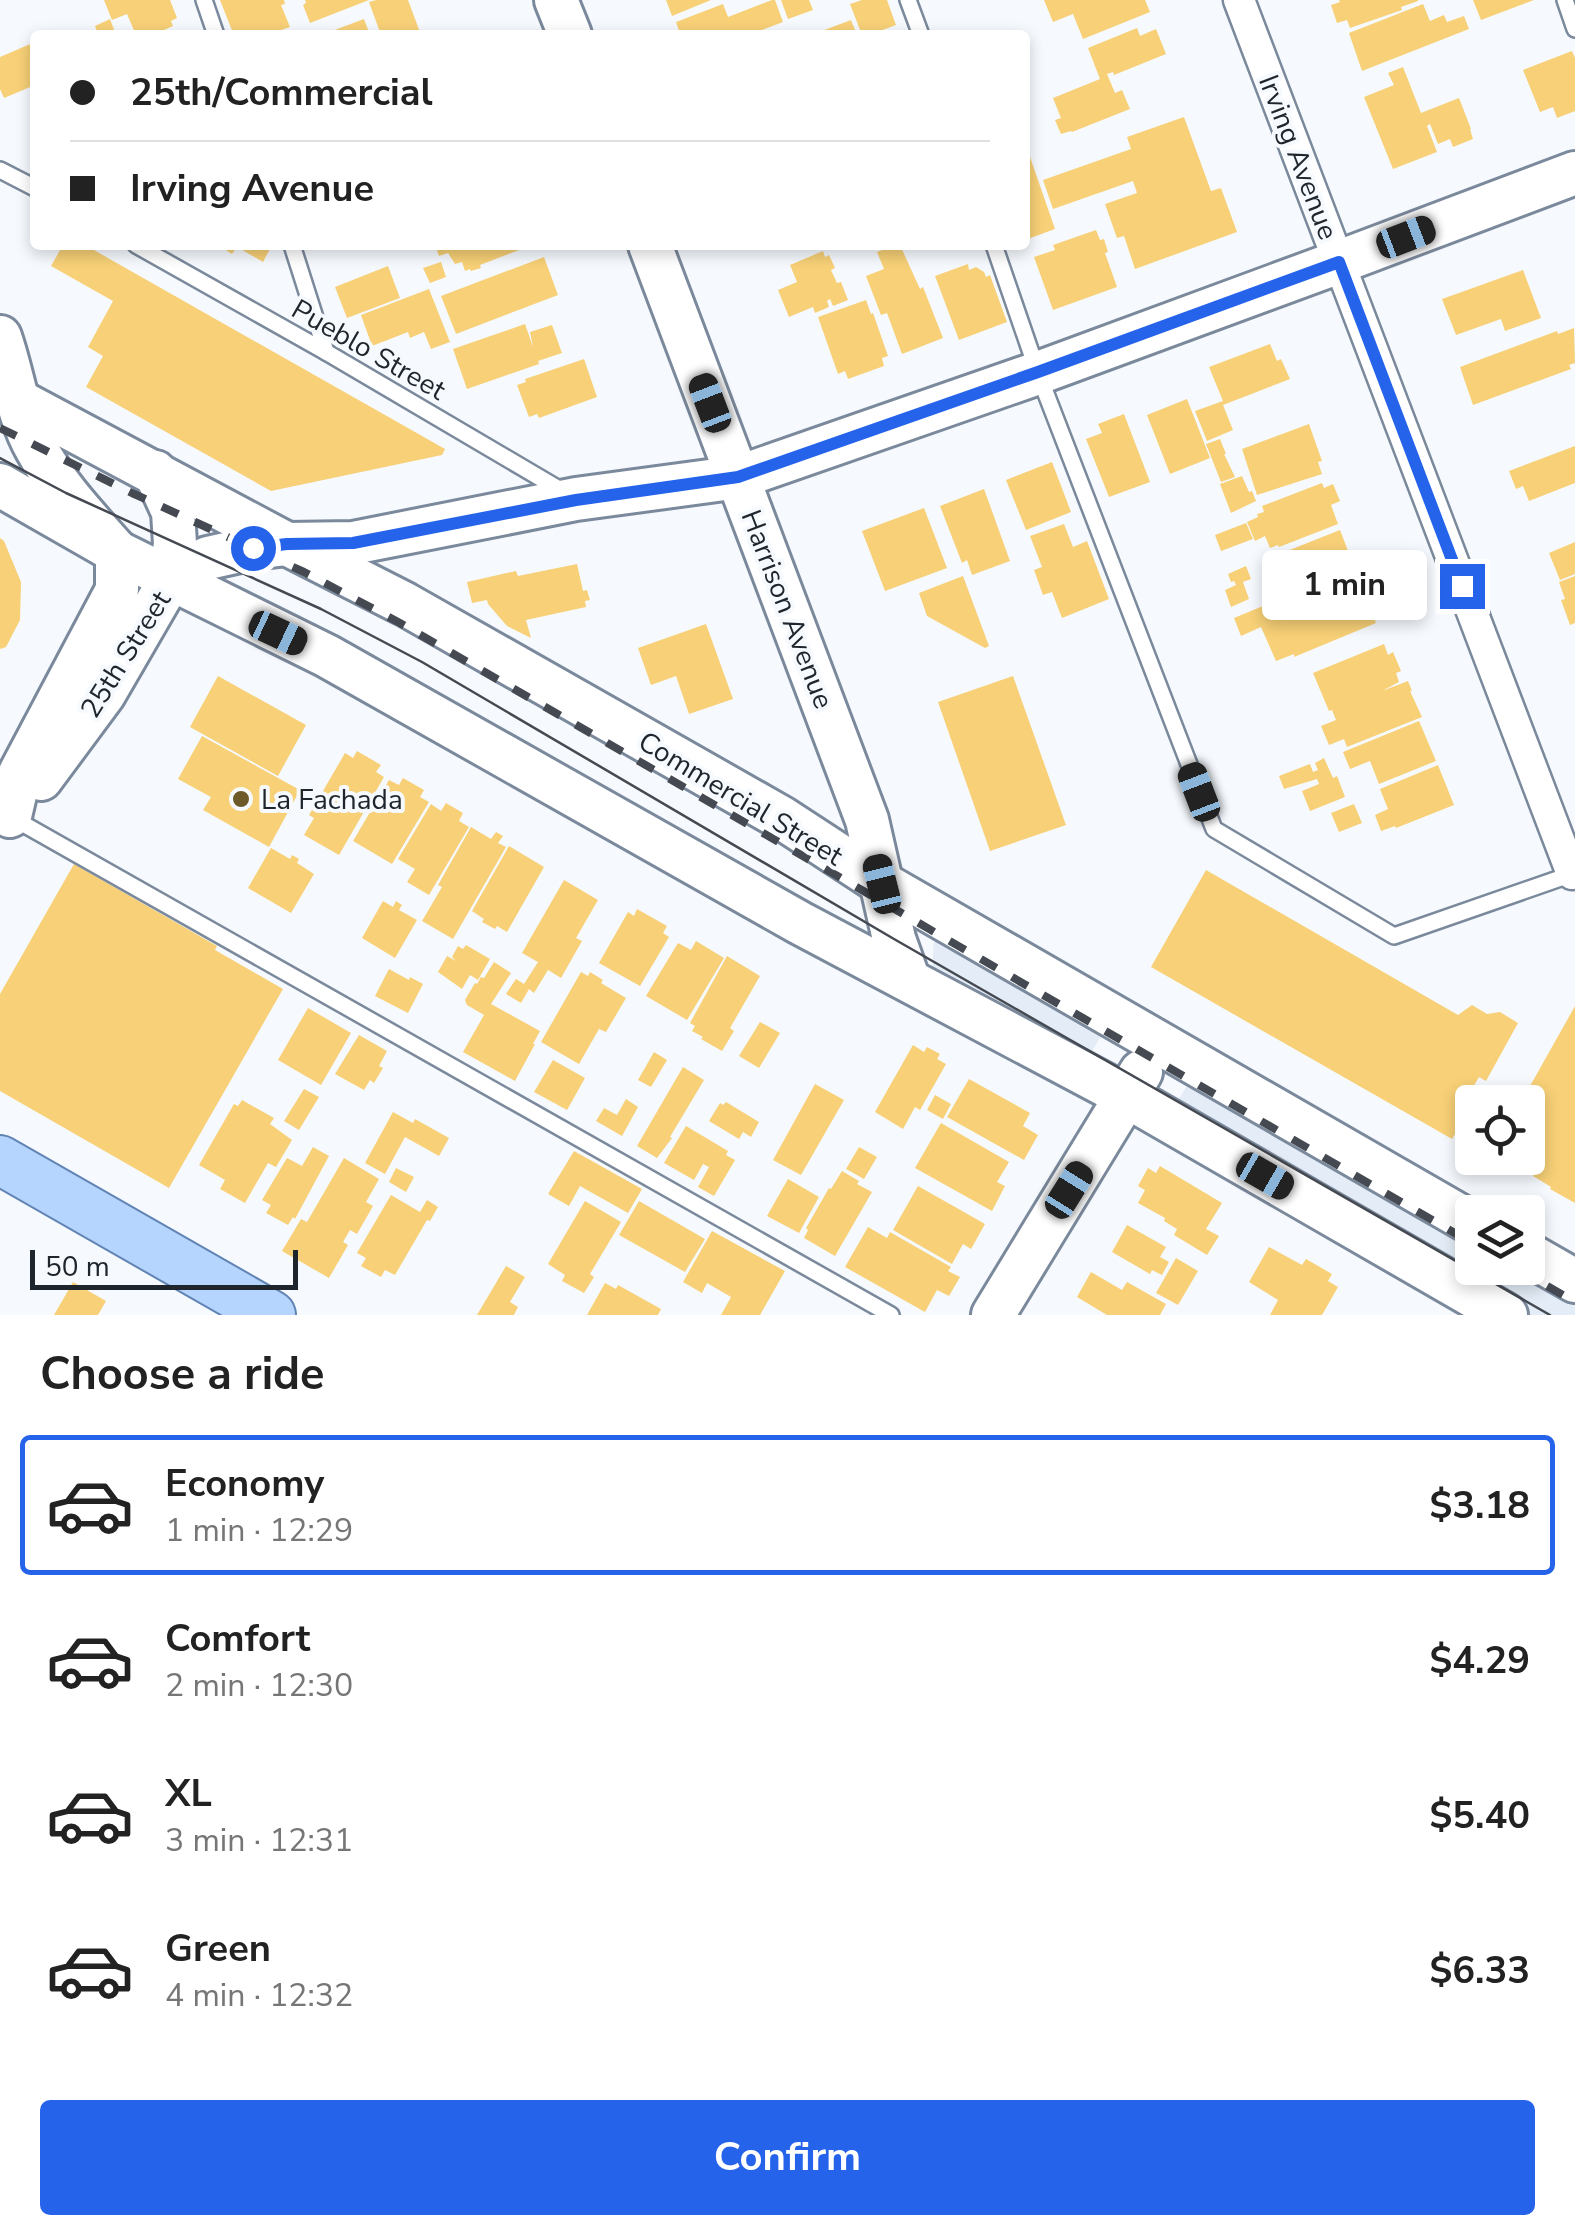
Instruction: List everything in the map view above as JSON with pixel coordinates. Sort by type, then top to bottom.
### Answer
[{"type":"main road","points":[[556,0],[568,30]]},
{"type":"main road","points":[[170,580],[208,558],[253,548],[353,543],[576,500],[738,477],[1038,372],[1575,173]]},
{"type":"main road","name":"Harrison Avenue","points":[[652,250],[867,820],[894,938],[908,978]]},
{"type":"main road","points":[[0,337],[8,395],[35,446],[66,493],[117,552]]},
{"type":"main road","name":"Commercial Street","points":[[8,395],[405,604],[749,800],[882,884],[1158,1044],[1455,1212]]},
{"type":"main road","name":"25th Street","points":[[5,824],[104,694],[170,580],[175,544],[173,512],[155,472]]},
{"type":"main road","points":[[0,486],[170,580],[328,656],[800,923],[1128,1097],[1506,1315]]},
{"type":"main road","name":"25th Street","points":[[5,824],[20,773],[117,590],[117,552]]},
{"type":"main road","points":[[993,1315],[1158,1044]]},
{"type":"main road","points":[[0,1160],[271,1315]]},
{"type":"main road","points":[[1545,1264],[1575,1281]]},
{"type":"street","name":"Irving Avenue","points":[[1239,0],[1573,874]]},
{"type":"lane","points":[[204,0],[214,30]]},
{"type":"lane","points":[[908,0],[919,30]]},
{"type":"lane","points":[[1565,0],[1575,29]]},
{"type":"lane","points":[[0,170],[30,185]]},
{"type":"lane","name":"Pueblo Street","points":[[145,250],[576,500]]},
{"type":"lane","points":[[294,250],[326,352]]},
{"type":"lane","points":[[996,250],[1038,372],[1214,829],[1394,936],[1573,874]]},
{"type":"lane","points":[[5,824],[891,1315]]},
{"type":"shaded area","points":[[935,924],[1108,1024],[1087,1060],[932,971]]},
{"type":"shaded area","points":[[1195,1072],[1455,1221],[1455,1272],[1173,1109]]},
{"type":"shaded area","points":[[1545,1276],[1575,1290],[1575,1315],[1530,1315],[1478,1285],[1545,1285]]},
{"type":"building","points":[[104,0],[170,0],[177,18],[171,21],[173,26],[164,30],[134,30],[127,14],[112,20]]},
{"type":"building","points":[[220,0],[284,0],[281,5],[290,27],[232,30]]},
{"type":"building","points":[[305,0],[369,0],[310,23],[303,5]]},
{"type":"building","points":[[408,0],[419,30],[379,30],[369,2]]},
{"type":"building","points":[[666,0],[711,0],[672,16]]},
{"type":"building","points":[[775,0],[783,22],[762,30],[679,30],[676,22],[723,4],[728,17]]},
{"type":"building","points":[[781,0],[809,0],[813,10],[788,19]]},
{"type":"building","points":[[887,0],[896,25],[882,30],[860,30],[850,4]]},
{"type":"building","points":[[1044,0],[1145,0],[1150,12],[1083,39],[1073,14],[1053,22]]},
{"type":"building","points":[[1339,0],[1418,1],[1350,28],[1347,20],[1337,23],[1331,5]]},
{"type":"building","points":[[1473,0],[1534,0],[1481,20]]},
{"type":"building","points":[[1423,4],[1430,21],[1444,15],[1447,22],[1464,16],[1469,29],[1362,71],[1349,33]]},
{"type":"building","points":[[110,19],[114,30],[96,30],[95,26]]},
{"type":"building","points":[[364,19],[368,30],[335,30]]},
{"type":"building","points":[[851,20],[855,30],[824,30]]},
{"type":"building","points":[[1137,28],[1140,36],[1156,29],[1166,54],[1114,75],[1107,74],[1115,93],[1122,90],[1130,109],[1061,134],[1055,120],[1061,118],[1053,98],[1100,79],[1088,48]]},
{"type":"building","points":[[30,44],[30,87],[4,98],[0,89],[0,57]]},
{"type":"building","points":[[1572,51],[1575,111],[1557,118],[1553,107],[1540,112],[1523,70]]},
{"type":"building","points":[[1403,67],[1421,113],[1459,98],[1473,139],[1453,147],[1450,139],[1438,144],[1430,124],[1427,126],[1437,152],[1393,169],[1364,97],[1394,85],[1388,73]]},
{"type":"building","points":[[1184,117],[1211,191],[1221,188],[1237,232],[1135,269],[1124,236],[1117,238],[1105,204],[1137,193],[1133,181],[1053,209],[1043,180],[1131,149],[1127,137]]},
{"type":"building","points":[[1030,157],[1055,229],[1030,238]]},
{"type":"building","points":[[1096,230],[1100,240],[1104,239],[1117,287],[1053,310],[1034,257],[1055,250],[1053,245]]},
{"type":"building","points":[[60,250],[94,250],[445,449],[442,455],[271,491],[86,387],[103,356],[88,347],[113,301],[51,266]]},
{"type":"building","points":[[242,250],[269,250],[263,262]]},
{"type":"building","points":[[437,250],[519,250],[471,271],[465,271],[462,262],[455,264],[448,253],[439,256]]},
{"type":"building","points":[[902,250],[920,289],[923,287],[943,338],[902,354],[887,313],[881,315],[866,276],[884,269],[877,252]]},
{"type":"building","points":[[823,251],[825,257],[829,255],[835,268],[831,270],[848,300],[833,306],[830,299],[829,307],[815,313],[813,307],[789,317],[778,290],[797,282],[790,265]]},
{"type":"building","points":[[544,257],[558,295],[456,334],[441,296]]},
{"type":"building","points":[[441,262],[446,277],[430,283],[423,268]]},
{"type":"building","points":[[968,264],[969,270],[976,267],[986,277],[990,275],[1007,322],[959,340],[935,276]]},
{"type":"building","points":[[388,266],[400,298],[347,318],[335,287]]},
{"type":"building","points":[[1523,270],[1541,318],[1505,331],[1501,319],[1456,335],[1442,299]]},
{"type":"building","points":[[429,289],[450,342],[431,349],[424,332],[410,338],[408,332],[372,346],[361,315]]},
{"type":"building","points":[[866,300],[888,356],[882,358],[884,366],[848,379],[845,371],[838,374],[818,317]]},
{"type":"building","points":[[525,324],[533,347],[530,332],[552,325],[562,353],[467,389],[453,349]]},
{"type":"building","points":[[1574,328],[1575,363],[1569,365],[1571,369],[1473,405],[1460,367]]},
{"type":"building","points":[[1270,344],[1290,379],[1223,405],[1233,430],[1207,441],[1195,411],[1223,401],[1209,367]]},
{"type":"building","points":[[584,359],[597,397],[539,418],[537,414],[529,417],[517,385]]},
{"type":"building","points":[[1187,399],[1210,458],[1170,474],[1147,415]]},
{"type":"building","points":[[1124,414],[1150,482],[1109,497],[1086,439],[1102,433],[1098,424]]},
{"type":"building","points":[[1309,424],[1322,461],[1318,462],[1322,474],[1257,495],[1242,449]]},
{"type":"building","points":[[1220,439],[1235,477],[1221,482],[1206,444]]},
{"type":"building","points":[[1575,446],[1575,483],[1529,501],[1523,486],[1516,489],[1509,471]]},
{"type":"building","points":[[1052,462],[1071,512],[1026,530],[1006,480]]},
{"type":"building","points":[[1242,476],[1256,501],[1231,513],[1220,484]]},
{"type":"building","points":[[1322,483],[1324,488],[1333,484],[1340,501],[1331,505],[1338,524],[1279,547],[1270,548],[1265,536],[1255,541],[1247,522],[1264,512],[1262,506]]},
{"type":"building","points":[[984,489],[1010,561],[972,575],[967,560],[962,563],[940,506]]},
{"type":"building","points":[[924,508],[947,568],[885,591],[862,531]]},
{"type":"building","points":[[1246,523],[1253,539],[1221,551],[1215,535]]},
{"type":"building","points":[[1064,524],[1073,547],[1087,541],[1109,599],[1062,618],[1052,592],[1043,595],[1034,570],[1042,567],[1030,536]]},
{"type":"building","points":[[1340,530],[1355,569],[1291,594],[1277,555]]},
{"type":"building","points":[[0,538],[21,582],[20,620],[6,647],[0,649]]},
{"type":"building","points":[[1575,542],[1575,574],[1560,580],[1549,553]]},
{"type":"building","points":[[577,564],[583,591],[587,590],[590,600],[585,601],[586,607],[526,620],[531,638],[507,626],[487,600],[472,603],[467,582]]},
{"type":"building","points":[[1246,566],[1251,579],[1243,582],[1249,599],[1231,607],[1225,590],[1236,585],[1228,574]]},
{"type":"building","points":[[963,576],[989,646],[985,648],[927,616],[919,593]]},
{"type":"building","points":[[1575,576],[1575,623],[1570,625],[1559,582]]},
{"type":"building","points":[[1360,586],[1376,623],[1294,657],[1276,661],[1261,627],[1241,636],[1234,618],[1287,596],[1295,614]]},
{"type":"building","points":[[706,624],[733,699],[689,714],[676,676],[651,685],[638,648]]},
{"type":"building","points":[[1384,644],[1388,655],[1393,652],[1401,671],[1396,673],[1399,682],[1382,691],[1408,681],[1422,717],[1347,747],[1344,739],[1329,745],[1321,726],[1336,720],[1313,673]]},
{"type":"building","points":[[218,676],[306,725],[278,776],[190,727]]},
{"type":"building","points":[[1013,676],[1066,825],[990,851],[938,702]]},
{"type":"building","points":[[1419,721],[1436,761],[1379,784],[1370,761],[1350,769],[1343,752]]},
{"type":"building","points":[[202,736],[300,790],[269,847],[203,810],[211,797],[178,779]]},
{"type":"building","points":[[357,751],[381,765],[376,772],[384,777],[339,855],[304,835],[314,818],[309,815],[345,753],[353,758]]},
{"type":"building","points":[[1324,758],[1345,797],[1310,811],[1302,791],[1319,784],[1317,779],[1284,789],[1279,776],[1310,764],[1313,772],[1318,770],[1315,763]]},
{"type":"building","points":[[1438,765],[1454,805],[1381,831],[1375,815],[1388,809],[1380,789]]},
{"type":"building","points":[[403,778],[424,790],[420,797],[429,802],[392,864],[353,841],[389,780],[399,785]]},
{"type":"building","points":[[446,803],[463,813],[459,821],[469,827],[429,895],[407,882],[415,869],[398,859],[431,804],[441,811]]},
{"type":"building","points":[[1354,804],[1362,823],[1339,832],[1331,813]]},
{"type":"building","points":[[471,827],[491,839],[496,832],[503,836],[498,843],[506,847],[453,939],[422,921]]},
{"type":"building","points":[[509,846],[544,867],[507,932],[482,922],[484,919],[472,911]]},
{"type":"building","points":[[271,848],[290,859],[292,855],[299,859],[297,863],[314,874],[291,913],[248,888]]},
{"type":"building","points":[[74,864],[217,946],[215,950],[283,989],[169,1188],[0,1091],[0,994]]},
{"type":"building","points":[[1206,870],[1458,1015],[1472,1005],[1487,1014],[1500,1012],[1518,1023],[1486,1081],[1479,1077],[1474,1085],[1455,1085],[1452,1139],[1151,967]]},
{"type":"building","points":[[564,880],[598,900],[576,938],[582,941],[561,978],[548,970],[534,993],[529,989],[521,1003],[506,994],[516,979],[524,984],[538,962],[522,953]]},
{"type":"building","points":[[383,901],[393,907],[396,901],[402,905],[399,910],[417,920],[395,958],[362,938]]},
{"type":"building","points":[[637,909],[667,926],[663,933],[669,937],[640,986],[599,963],[628,912],[634,916]]},
{"type":"building","points":[[696,941],[724,958],[687,1020],[646,996],[678,943],[691,950]]},
{"type":"building","points":[[466,945],[490,959],[478,980],[470,975],[462,989],[438,972],[447,956],[456,961],[452,957],[458,946],[463,949]]},
{"type":"building","points":[[727,956],[760,976],[730,1028],[734,1031],[722,1051],[701,1039],[690,1023]]},
{"type":"building","points":[[494,962],[511,973],[491,1004],[540,1031],[515,1081],[463,1052],[484,1015],[465,1000]]},
{"type":"building","points":[[389,969],[423,984],[408,1013],[375,996]]},
{"type":"building","points":[[581,972],[588,976],[590,972],[626,998],[606,1032],[599,1029],[579,1064],[541,1042]]},
{"type":"building","points":[[1575,1006],[1575,1203],[1533,1176],[1545,1175],[1545,1085],[1531,1085]]},
{"type":"building","points":[[308,1008],[351,1033],[321,1085],[278,1060]]},
{"type":"building","points":[[760,1022],[780,1033],[759,1068],[739,1056]]},
{"type":"building","points":[[359,1035],[387,1051],[379,1066],[383,1068],[364,1090],[335,1074]]},
{"type":"building","points":[[913,1045],[924,1052],[927,1047],[940,1054],[937,1059],[946,1064],[920,1110],[915,1107],[903,1129],[875,1112]]},
{"type":"building","points":[[654,1052],[667,1060],[651,1087],[638,1080]]},
{"type":"building","points":[[553,1060],[585,1078],[567,1110],[534,1092]]},
{"type":"building","points":[[683,1067],[704,1080],[657,1158],[637,1146]]},
{"type":"building","points":[[969,1079],[1030,1113],[1023,1126],[1038,1135],[1024,1160],[947,1117]]},
{"type":"building","points":[[815,1084],[844,1100],[801,1175],[773,1160]]},
{"type":"building","points":[[304,1089],[319,1097],[299,1130],[284,1121]]},
{"type":"building","points":[[935,1095],[951,1104],[943,1119],[927,1110]]},
{"type":"building","points":[[626,1099],[638,1107],[622,1136],[596,1121],[604,1108],[617,1115]]},
{"type":"building","points":[[242,1100],[274,1118],[270,1124],[292,1140],[276,1167],[268,1163],[245,1203],[220,1189],[225,1180],[199,1165],[234,1104],[238,1106]]},
{"type":"building","points":[[726,1102],[759,1122],[751,1137],[743,1132],[739,1139],[709,1121],[720,1103]]},
{"type":"building","points":[[393,1112],[449,1138],[439,1156],[405,1137],[385,1174],[365,1163]]},
{"type":"building","points":[[941,1123],[1009,1162],[997,1182],[1005,1186],[992,1211],[915,1168]]},
{"type":"building","points":[[686,1126],[728,1151],[726,1155],[735,1160],[714,1196],[698,1187],[709,1167],[703,1164],[694,1180],[664,1163]]},
{"type":"building","points":[[313,1147],[329,1156],[288,1225],[266,1213],[271,1205],[262,1200],[287,1158],[302,1166]]},
{"type":"building","points":[[859,1147],[877,1157],[864,1179],[846,1169]]},
{"type":"building","points":[[574,1151],[642,1189],[628,1213],[580,1186],[569,1206],[548,1194]]},
{"type":"building","points":[[344,1158],[379,1179],[366,1202],[373,1206],[357,1234],[350,1230],[343,1242],[348,1245],[329,1278],[282,1251],[301,1219],[307,1222]]},
{"type":"building","points":[[1160,1166],[1222,1203],[1206,1229],[1219,1236],[1207,1255],[1174,1235],[1177,1229],[1165,1218],[1138,1203],[1145,1190],[1138,1186],[1148,1168],[1156,1173]]},
{"type":"building","points":[[396,1168],[414,1177],[406,1192],[389,1182]]},
{"type":"building","points":[[842,1171],[872,1192],[835,1256],[804,1238],[806,1228]]},
{"type":"building","points":[[788,1179],[819,1197],[799,1233],[767,1216]]},
{"type":"building","points":[[918,1186],[985,1224],[971,1249],[963,1244],[952,1264],[893,1230]]},
{"type":"building","points":[[391,1195],[420,1212],[427,1200],[438,1207],[395,1275],[385,1270],[381,1277],[361,1266],[366,1258],[357,1253]]},
{"type":"building","points":[[585,1201],[621,1222],[590,1274],[594,1277],[584,1293],[562,1281],[565,1275],[548,1264]]},
{"type":"building","points":[[639,1201],[705,1239],[685,1272],[619,1235]]},
{"type":"building","points":[[1127,1225],[1166,1247],[1160,1257],[1169,1262],[1162,1275],[1152,1270],[1150,1274],[1112,1252]]},
{"type":"building","points":[[868,1227],[887,1238],[890,1232],[951,1267],[948,1271],[960,1277],[949,1296],[937,1290],[925,1312],[845,1267]]},
{"type":"building","points":[[712,1231],[785,1271],[760,1315],[721,1315],[731,1297],[707,1283],[702,1293],[683,1282]]},
{"type":"building","points":[[1269,1247],[1302,1265],[1306,1259],[1332,1274],[1328,1281],[1338,1287],[1322,1315],[1270,1315],[1278,1300],[1249,1282]]},
{"type":"building","points":[[1176,1258],[1198,1271],[1178,1305],[1156,1293]]},
{"type":"building","points":[[506,1266],[525,1277],[510,1302],[518,1307],[514,1315],[477,1315]]},
{"type":"building","points":[[1091,1272],[1122,1290],[1127,1282],[1166,1304],[1160,1315],[1107,1315],[1077,1297]]},
{"type":"building","points":[[73,1282],[106,1301],[98,1315],[54,1315]]},
{"type":"building","points":[[605,1283],[616,1289],[618,1285],[661,1309],[658,1315],[587,1315]]},
{"type":"tram line","points":[[0,458],[66,493],[321,609],[422,662],[894,939],[1550,1315]]},
{"type":"railway","points":[[0,428],[304,572],[400,623],[1455,1233]]},
{"type":"railway","points":[[1545,1285],[1575,1302]]},
{"type":"place","name":"La Fachada","points":[[241,799]]},
{"type":"route","points":[[253,548],[353,543],[576,500],[738,477],[1339,262],[1462,586]]}]
